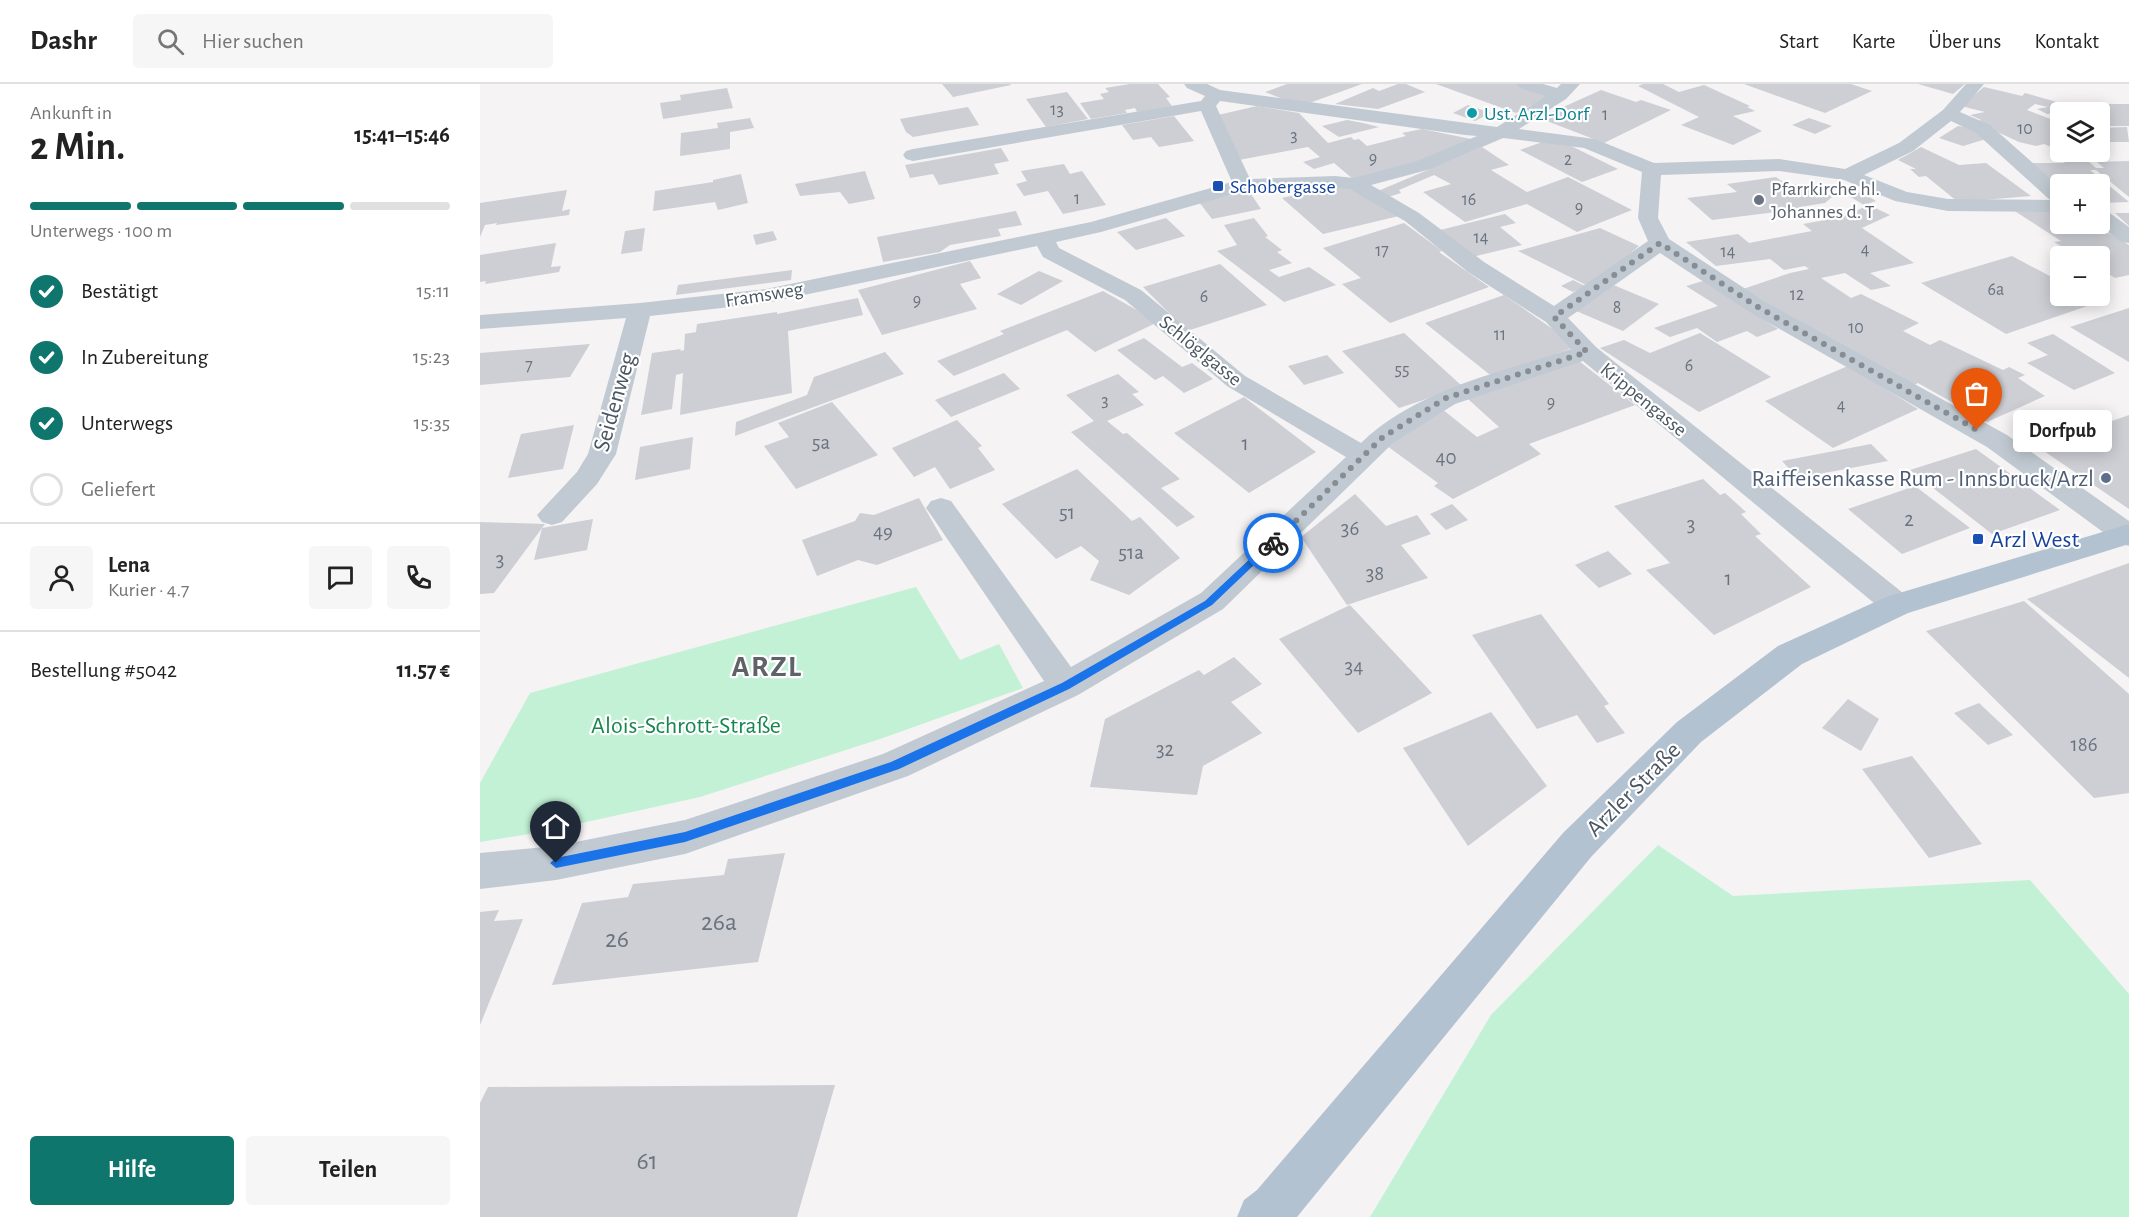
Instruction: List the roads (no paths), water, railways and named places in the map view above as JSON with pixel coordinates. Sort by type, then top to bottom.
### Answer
[{"type":"main road","name":"Arzler Straße","points":[[1271,1214],[1577,845],[1689,732],[1790,655],[1897,605],[2128,535]]},
{"type":"street","points":[[1193,84],[1211,100],[1242,185]]},
{"type":"street","points":[[1526,84],[1566,89]]},
{"type":"street","points":[[1848,175],[1906,147],[1949,114],[1975,84]]},
{"type":"street","points":[[1043,239],[1094,228],[1242,185],[1335,182],[1354,184],[1424,165],[1500,133],[1566,89]]},
{"type":"street","points":[[913,155],[1211,100],[1588,143],[1653,170],[1779,165],[1848,175],[1902,197],[1948,205],[2050,206]]},
{"type":"street","points":[[1949,114],[1983,129],[2050,189]]},
{"type":"street","points":[[1653,170],[1648,218],[1660,243],[1756,306],[1997,441],[2128,535]]},
{"type":"street","name":"Krippengasse","points":[[1354,184],[1412,217],[1476,267],[1554,317],[1587,352],[1897,605]]},
{"type":"street","points":[[2110,215],[2129,237]]},
{"type":"street","name":"Framsweg","points":[[480,322],[640,310],[766,296],[1043,239]]},
{"type":"street","name":"Schlöglgasse","points":[[1043,239],[1051,252],[1132,295],[1236,381],[1364,456]]},
{"type":"street","points":[[1554,317],[1660,243]]},
{"type":"street","name":"Seidenweg","points":[[552,515],[587,478],[602,454],[640,310]]},
{"type":"street","points":[[480,871],[556,863],[685,837],[895,765],[1066,686],[1212,601],[1383,437],[1446,398],[1587,352]]},
{"type":"street","points":[[941,508],[1066,686]]},
{"type":"place","name":"Ust. Arzl-Dorf","points":[[1472,113]]},
{"type":"place","name":"Schobergasse","points":[[1218,186]]},
{"type":"place","name":"Pfarrkirche hl. Johannes d. T","points":[[1759,200]]},
{"type":"place","name":"Dorfpub","points":[[1977,430]]},
{"type":"place","name":"Raiffeisenkasse Rum - Innsbruck/Arzl","points":[[2106,478]]},
{"type":"place","name":"Arzl West","points":[[1978,539]]},
{"type":"district","name":"ARZL","points":[[767,666]]},
{"type":"park label","name":"Alois-Schrott-Straße","points":[[686,725]]}]
